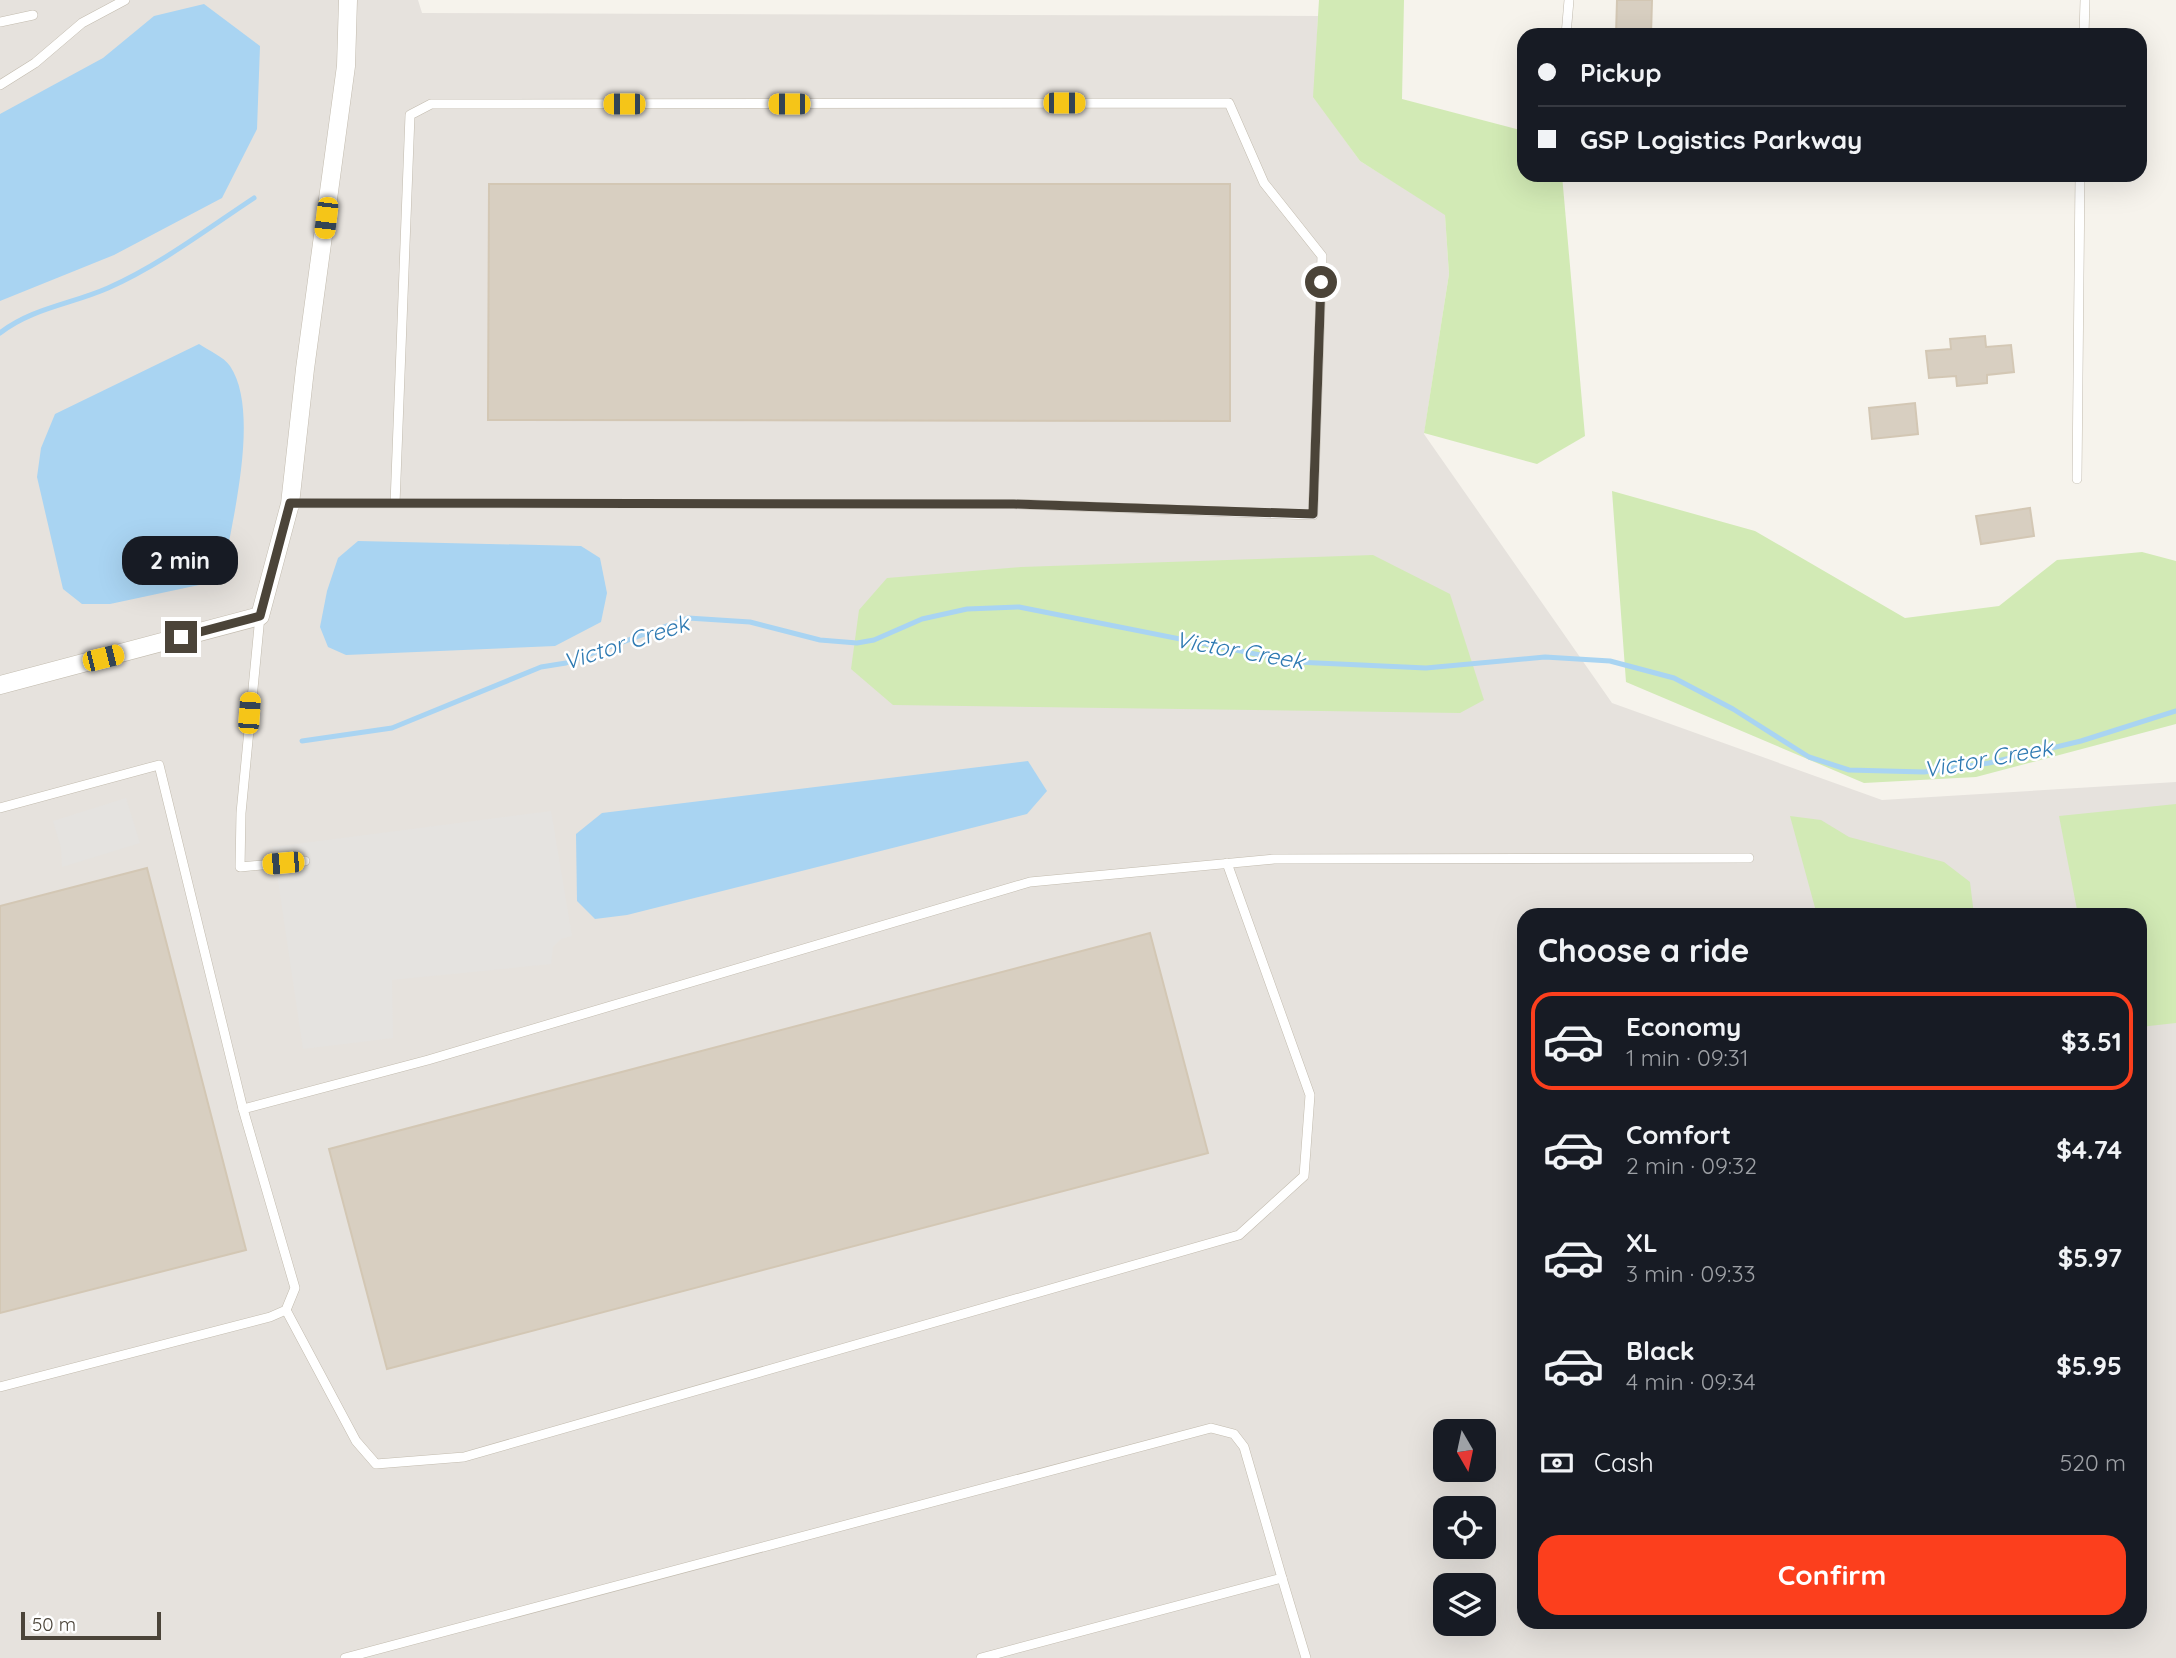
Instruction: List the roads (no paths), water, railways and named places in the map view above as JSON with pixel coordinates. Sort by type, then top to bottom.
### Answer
[{"type":"street","points":[[0,685],[260,616],[290,503],[304,369],[346,66],[348,0]]},
{"type":"lane","points":[[0,85],[35,63],[82,23],[125,0]]},
{"type":"lane","points":[[1567,28],[1569,0]]},
{"type":"lane","points":[[2084,28],[2085,0]]},
{"type":"lane","points":[[0,22],[33,15]]},
{"type":"lane","points":[[290,503],[395,504],[1014,504],[1313,514],[1322,256],[1264,183],[1229,103],[431,104],[411,115],[395,504]]},
{"type":"lane","points":[[2077,479],[2080,182]]},
{"type":"lane","points":[[260,616],[241,813],[240,867],[305,861]]},
{"type":"lane","points":[[0,808],[159,765],[243,1109],[295,1288],[286,1310],[270,1317],[0,1387]]},
{"type":"lane","points":[[243,1109],[428,1060],[1030,882],[1273,859],[1749,858]]},
{"type":"lane","points":[[286,1310],[356,1441],[376,1464],[389,1463],[464,1457],[1239,1235],[1304,1176],[1310,1096],[1227,863]]},
{"type":"lane","points":[[345,1658],[1211,1428],[1234,1434],[1244,1447],[1306,1658]]},
{"type":"lane","points":[[981,1658],[1282,1578]]},
{"type":"water","points":[[204,4],[260,46],[257,129],[222,198],[114,255],[0,301],[0,114],[103,58],[154,16]]},
{"type":"water","points":[[199,344],[230,366],[239,385],[243,409],[242,464],[224,568],[199,585],[110,604],[82,604],[63,589],[37,477],[41,448],[55,414]]},
{"type":"water","points":[[358,541],[581,546],[600,558],[607,593],[601,622],[555,646],[346,655],[328,647],[320,627],[327,591],[338,558]]},
{"type":"water","points":[[1028,761],[1047,791],[1027,814],[627,915],[595,919],[577,901],[576,834],[602,813]]},
{"type":"waterway","points":[[0,333],[25,318],[94,294],[146,269],[254,198]]},
{"type":"waterway","name":"Victor Creek","points":[[302,741],[392,728],[541,667],[566,663],[688,618],[750,622],[820,640],[857,643],[874,640],[922,619],[967,609],[1019,607],[1296,662],[1426,668],[1545,657],[1610,661],[1674,678],[1733,709],[1809,757],[1849,770],[1924,772],[1989,763],[2081,741],[2176,711]]}]
